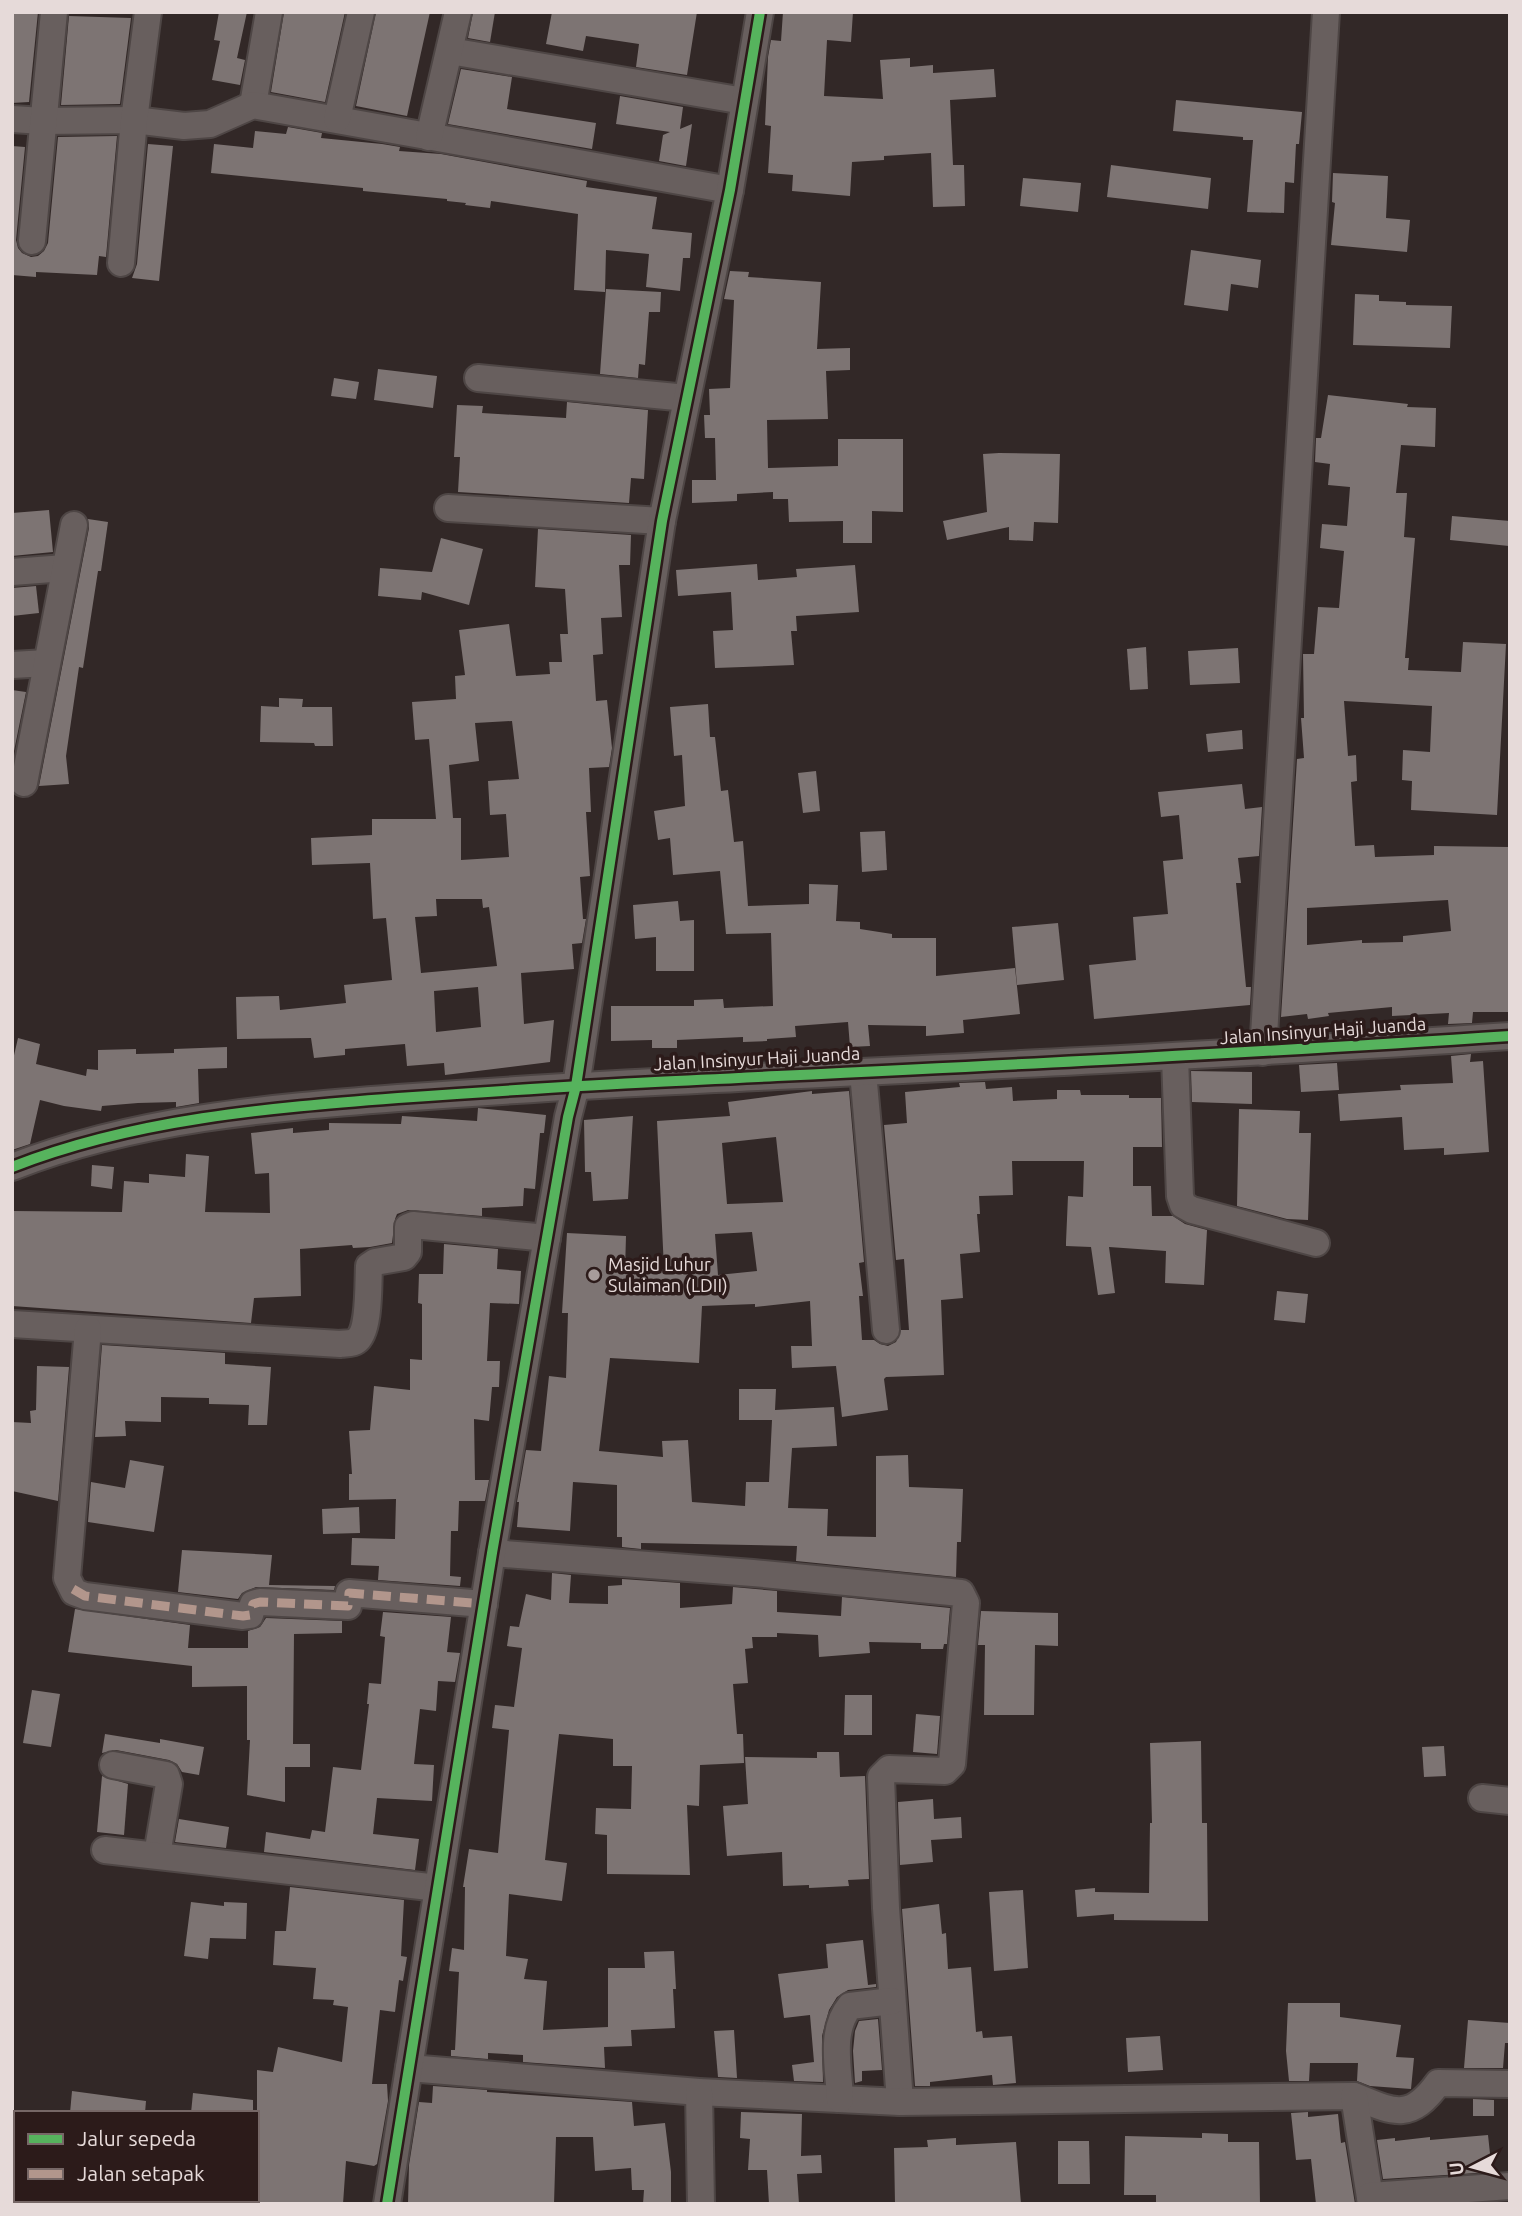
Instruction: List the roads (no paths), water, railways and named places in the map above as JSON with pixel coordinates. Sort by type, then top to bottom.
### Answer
[{"type":"street","points":[[32,241],[54,12]]},
{"type":"street","points":[[121,263],[134,120],[148,12]]},
{"type":"street","points":[[253,104],[269,12]]},
{"type":"street","points":[[337,119],[361,12]]},
{"type":"street","points":[[429,137],[458,12]]},
{"type":"street","points":[[387,2204],[492,1553],[568,1116],[576,1086],[662,521],[730,190],[760,12]]},
{"type":"street","points":[[1263,1052],[1326,12]]},
{"type":"street","points":[[450,51],[744,101]]},
{"type":"street","points":[[12,119],[134,120],[184,126],[210,124],[253,104],[730,190]]},
{"type":"street","points":[[478,378],[687,398]]},
{"type":"street","points":[[448,508],[662,521]]},
{"type":"street","points":[[24,783],[74,525]]},
{"type":"street","points":[[12,572],[65,568]]},
{"type":"street","points":[[12,665],[47,663]]},
{"type":"street","name":"Jalan Insinyur Haji Juanda","points":[[12,1167],[107,1137],[233,1112],[576,1086],[1175,1057],[1510,1036]]},
{"type":"street","points":[[1175,1057],[1180,1196],[1183,1205],[1192,1210],[1316,1243]]},
{"type":"street","points":[[863,1072],[886,1330]]},
{"type":"street","points":[[12,1324],[340,1344],[358,1340],[365,1330],[369,1266],[374,1262],[404,1257],[408,1252],[408,1227],[413,1225],[547,1238]]},
{"type":"street","points":[[88,1329],[67,1577],[75,1592],[85,1596],[243,1616],[250,1615],[253,1604],[260,1602],[348,1606],[349,1593],[484,1604]]},
{"type":"street","points":[[492,1553],[753,1573],[961,1593],[966,1603],[952,1764],[945,1771],[889,1769],[881,1777],[886,1908],[900,2102]]},
{"type":"street","points":[[113,1765],[166,1775],[169,1784],[157,1855]]},
{"type":"street","points":[[1482,1798],[1510,1801]]},
{"type":"street","points":[[105,1850],[438,1888]]},
{"type":"street","points":[[840,2099],[837,2028],[842,2016],[850,2006],[892,2001]]},
{"type":"street","points":[[409,2068],[699,2092],[900,2102],[1354,2096],[1387,2109],[1402,2111],[1419,2105],[1438,2083],[1510,2084]]},
{"type":"street","points":[[699,2092],[701,2204]]},
{"type":"street","points":[[1354,2096],[1371,2200],[1510,2186]]},
{"type":"place","name":"Masjid Luhur Sulaiman (LDII)","points":[[594,1275]]}]
